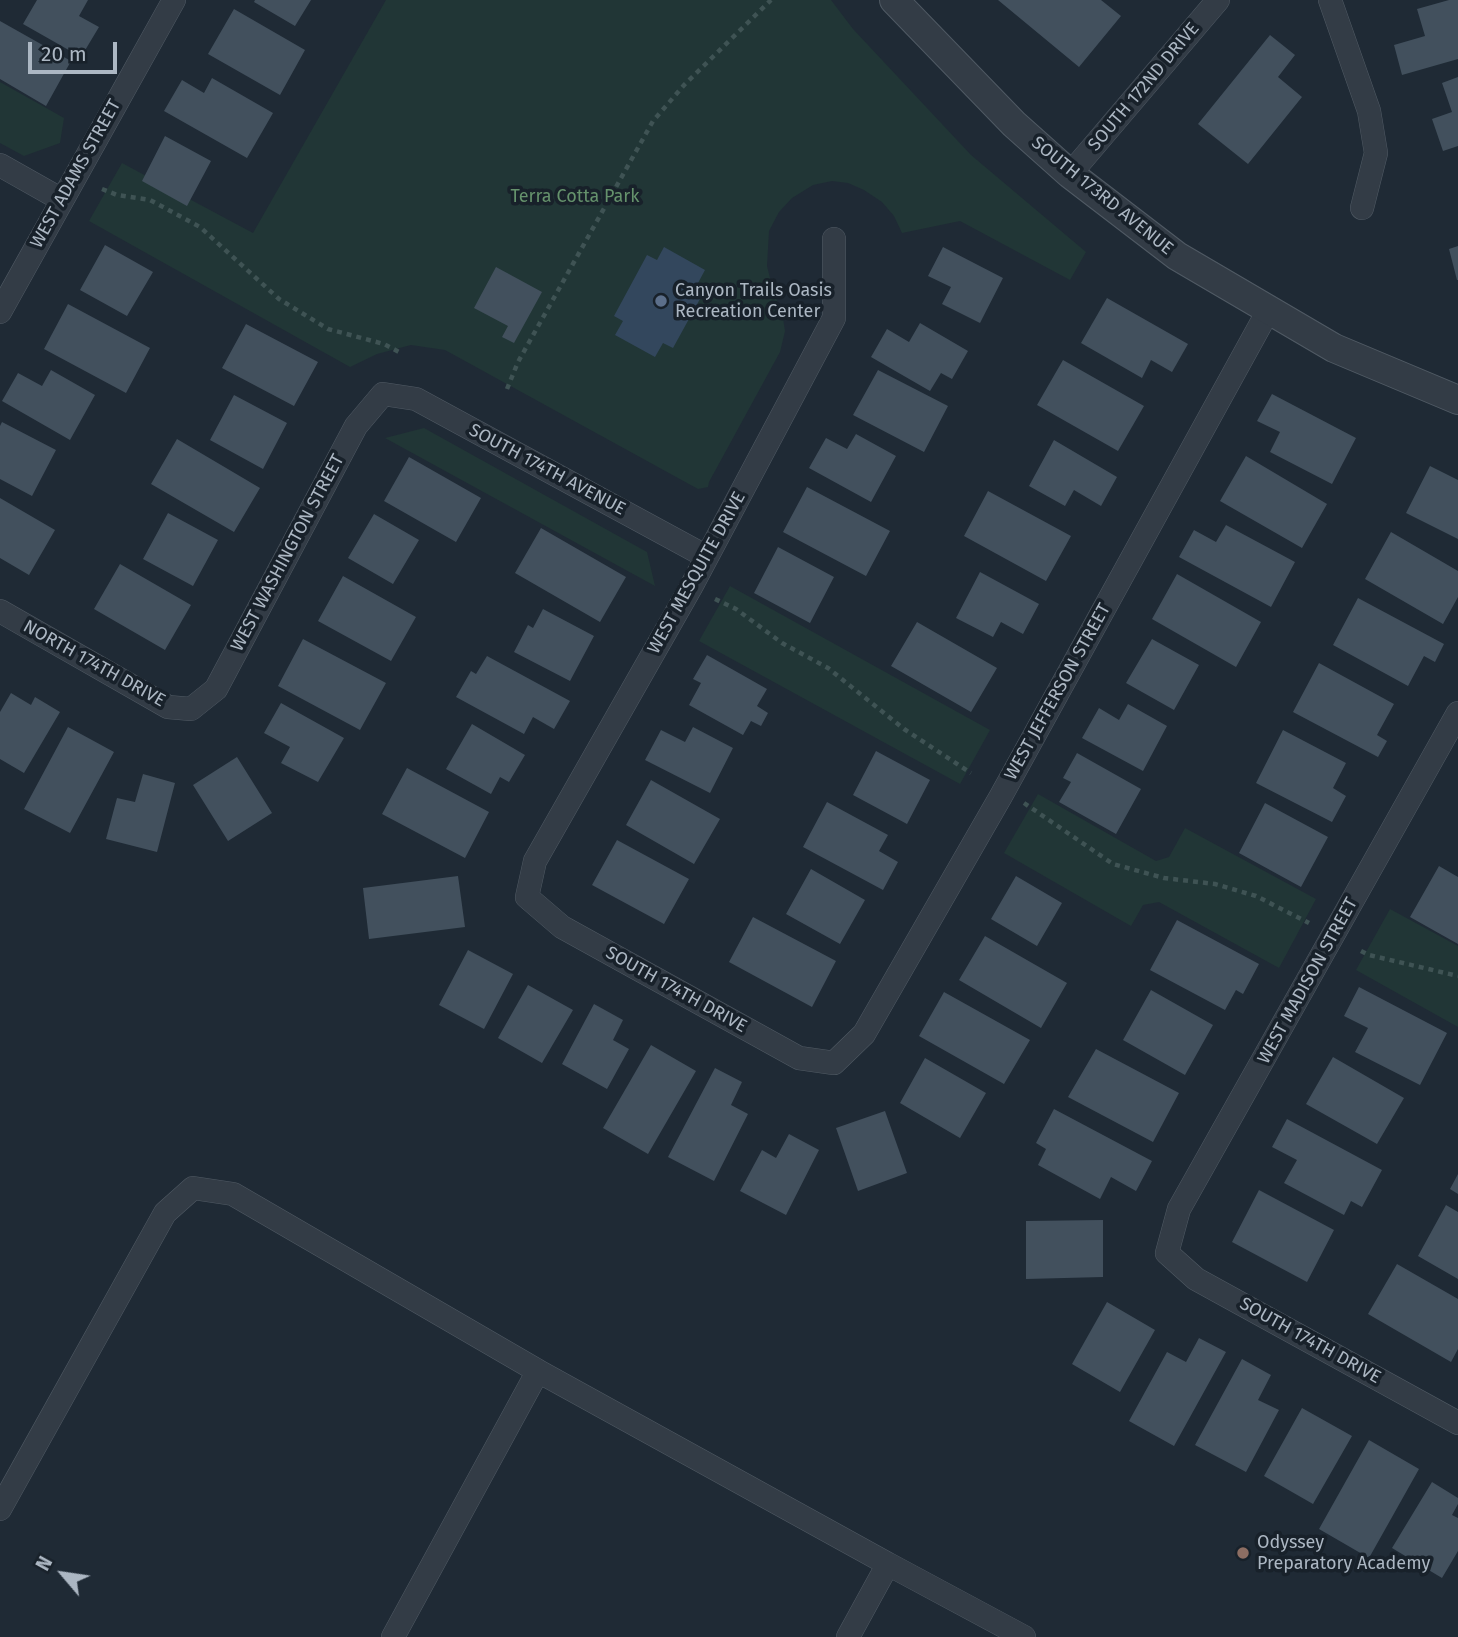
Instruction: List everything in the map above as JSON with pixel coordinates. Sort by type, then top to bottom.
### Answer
[{"type":"street","name":"WEST ADAMS STREET","points":[[0,312],[174,0]]},
{"type":"street","name":"SOUTH 173RD AVENUE","points":[[894,0],[1014,124],[1070,174],[1177,256],[1334,348],[1458,400]]},
{"type":"street","name":"SOUTH 172ND DRIVE","points":[[1070,174],[1218,0]]},
{"type":"street","points":[[1330,0],[1369,111],[1376,153],[1362,208]]},
{"type":"street","points":[[0,165],[62,200]]},
{"type":"street","name":"WEST MESQUITE DRIVE","points":[[527,898],[535,860],[707,557],[834,318],[834,239]]},
{"type":"street","name":"WEST JEFFERSON STREET","points":[[834,1063],[864,1034],[1001,796],[1268,311]]},
{"type":"street","name":"SOUTH 174TH AVENUE","points":[[383,394],[416,400],[707,557]]},
{"type":"street","name":"WEST WASHINGTON STREET","points":[[191,709],[216,689],[356,426],[383,394]]},
{"type":"street","name":"NORTH 174TH DRIVE","points":[[0,611],[168,707],[191,709]]},
{"type":"street","name":"WEST MADISON STREET","points":[[1167,1253],[1180,1209],[1458,713]]},
{"type":"street","name":"SOUTH 174TH DRIVE","points":[[527,898],[562,927],[799,1058],[834,1063]]},
{"type":"street","points":[[0,1509],[165,1213],[193,1188],[233,1194],[538,1371],[1024,1637]]},
{"type":"street","name":"SOUTH 174TH DRIVE","points":[[1167,1253],[1196,1279],[1458,1423]]},
{"type":"street","points":[[393,1637],[538,1371]]},
{"type":"street","points":[[848,1637],[888,1564]]},
{"type":"path","points":[[507,389],[518,362],[653,121],[685,84],[771,0]]},
{"type":"path","points":[[102,190],[150,200],[200,227],[279,299],[328,329],[384,344],[399,352]]},
{"type":"path","points":[[715,599],[736,609],[782,643],[828,668],[904,729],[971,773]]},
{"type":"path","points":[[1023,803],[1113,864],[1164,878],[1215,884],[1245,893],[1309,923]]},
{"type":"path","points":[[1362,951],[1369,955],[1458,976]]},
{"type":"green space","name":"Terra Cotta Park","points":[[386,0],[831,0],[853,29],[971,155],[1086,252],[1070,280],[960,221],[902,233],[894,216],[882,202],[864,190],[848,183],[832,181],[813,185],[792,198],[779,212],[769,231],[767,266],[782,312],[785,331],[780,352],[708,487],[698,489],[445,350],[411,345],[377,354],[350,367],[89,221],[122,163],[253,233]]},
{"type":"green space","points":[[0,82],[64,118],[60,143],[24,156],[0,143]]},
{"type":"green space","points":[[424,428],[647,552],[655,586],[385,438]]},
{"type":"green space","points":[[730,586],[990,730],[960,784],[699,641]]},
{"type":"green space","points":[[1038,794],[1156,861],[1169,857],[1185,828],[1316,899],[1279,968],[1159,902],[1143,905],[1131,926],[1004,853]]},
{"type":"green space","points":[[1390,909],[1458,946],[1458,1027],[1356,970]]},
{"type":"water","points":[[664,247],[705,270],[698,283],[706,288],[673,348],[663,343],[655,357],[615,335],[623,321],[614,316],[647,255],[657,260]]},
{"type":"building","points":[[37,0],[88,0],[79,16],[99,27],[81,57],[23,24]]},
{"type":"building","points":[[311,0],[295,26],[254,2]]},
{"type":"building","points":[[998,0],[1101,0],[1121,16],[1079,67]]},
{"type":"building","points":[[1458,0],[1458,59],[1402,75],[1394,45],[1425,36],[1417,9]]},
{"type":"building","points":[[234,9],[305,50],[280,95],[208,54]]},
{"type":"building","points":[[0,21],[71,61],[46,106],[0,79]]},
{"type":"building","points":[[1270,35],[1295,55],[1278,77],[1302,97],[1248,164],[1198,124]]},
{"type":"building","points":[[1458,77],[1458,146],[1443,151],[1432,119],[1452,112],[1442,83]]},
{"type":"building","points":[[212,78],[273,113],[247,158],[164,111],[182,80],[204,93]]},
{"type":"building","points":[[165,136],[211,161],[187,206],[142,181]]},
{"type":"building","points":[[105,245],[153,272],[127,316],[80,290]]},
{"type":"building","points":[[1458,246],[1458,280],[1457,280],[1449,249]]},
{"type":"building","points":[[943,247],[1003,278],[980,323],[942,304],[951,287],[928,276]]},
{"type":"building","points":[[496,267],[542,292],[514,343],[502,337],[508,326],[474,308]]},
{"type":"building","points":[[1107,298],[1188,344],[1172,372],[1151,360],[1142,378],[1081,343]]},
{"type":"building","points":[[68,304],[150,348],[126,393],[44,349]]},
{"type":"building","points":[[920,323],[968,351],[952,379],[941,373],[930,391],[871,357],[887,329],[909,342]]},
{"type":"building","points":[[246,324],[318,362],[294,406],[222,368]]},
{"type":"building","points":[[1063,360],[1144,406],[1118,451],[1037,405]]},
{"type":"building","points":[[51,370],[95,395],[70,440],[2,401],[18,373],[42,386]]},
{"type":"building","points":[[878,370],[948,406],[924,452],[853,415]]},
{"type":"building","points":[[1272,394],[1356,438],[1332,484],[1270,452],[1280,432],[1257,421]]},
{"type":"building","points":[[234,395],[287,423],[263,469],[210,440]]},
{"type":"building","points":[[2,422],[56,450],[32,496],[0,479]]},
{"type":"building","points":[[856,434],[896,456],[871,502],[809,468],[826,438],[847,449]]},
{"type":"building","points":[[177,439],[260,488],[234,532],[151,484]]},
{"type":"building","points":[[1054,440],[1117,477],[1101,506],[1074,490],[1065,506],[1029,486]]},
{"type":"building","points":[[1246,456],[1327,504],[1302,548],[1220,501]]},
{"type":"building","points":[[409,457],[481,498],[456,542],[384,501]]},
{"type":"building","points":[[1430,466],[1458,480],[1458,539],[1406,513]]},
{"type":"building","points":[[807,487],[890,531],[866,576],[783,532]]},
{"type":"building","points":[[988,491],[1071,536],[1046,581],[964,536]]},
{"type":"building","points":[[0,498],[55,530],[29,575],[0,558]]},
{"type":"building","points":[[168,513],[218,540],[193,586],[143,559]]},
{"type":"building","points":[[374,514],[419,540],[393,584],[348,558]]},
{"type":"building","points":[[1226,525],[1295,562],[1271,607],[1179,557],[1194,530],[1216,542]]},
{"type":"building","points":[[541,528],[626,577],[600,622],[515,573]]},
{"type":"building","points":[[1391,532],[1458,571],[1458,597],[1443,624],[1365,579]]},
{"type":"building","points":[[778,547],[834,577],[810,623],[754,593]]},
{"type":"building","points":[[120,564],[191,605],[165,650],[94,609]]},
{"type":"building","points":[[980,572],[1039,604],[1023,634],[1001,622],[993,637],[956,618]]},
{"type":"building","points":[[1177,574],[1261,622],[1236,667],[1152,619]]},
{"type":"building","points":[[343,576],[416,617],[391,661],[318,621]]},
{"type":"building","points":[[1358,598],[1444,644],[1435,662],[1424,656],[1408,686],[1333,645]]},
{"type":"building","points":[[543,609],[594,636],[570,681],[514,652],[528,625],[533,628]]},
{"type":"building","points":[[917,622],[997,668],[971,712],[891,666]]},
{"type":"building","points":[[303,639],[386,683],[360,730],[278,686]]},
{"type":"building","points":[[1152,639],[1199,665],[1174,710],[1126,683]]},
{"type":"building","points":[[707,655],[767,689],[757,706],[768,713],[761,726],[751,721],[743,735],[689,705],[701,683],[693,679]]},
{"type":"building","points":[[487,656],[570,701],[554,729],[533,717],[524,734],[456,697],[471,671],[476,674]]},
{"type":"building","points":[[1319,663],[1394,704],[1377,735],[1387,741],[1378,757],[1293,712]]},
{"type":"building","points":[[11,693],[31,705],[35,697],[60,712],[24,773],[0,759],[0,712]]},
{"type":"building","points":[[281,703],[344,738],[318,782],[281,763],[290,747],[264,733]]},
{"type":"building","points":[[1128,704],[1167,726],[1143,771],[1082,738],[1099,708],[1119,720]]},
{"type":"building","points":[[472,724],[525,755],[509,782],[500,777],[491,794],[446,769]]},
{"type":"building","points":[[68,727],[114,752],[70,833],[24,809]]},
{"type":"building","points":[[693,727],[733,748],[710,793],[645,760],[661,730],[685,742]]},
{"type":"building","points":[[1283,730],[1346,763],[1333,788],[1346,796],[1332,822],[1256,783]]},
{"type":"building","points":[[876,751],[930,780],[907,824],[853,795]]},
{"type":"building","points":[[1077,753],[1141,789],[1116,834],[1059,802],[1071,782],[1063,778]]},
{"type":"building","points":[[237,757],[272,813],[228,841],[193,785]]},
{"type":"building","points":[[407,768],[489,812],[465,858],[382,814]]},
{"type":"building","points":[[143,774],[175,783],[157,852],[106,839],[117,798],[135,802]]},
{"type":"building","points":[[651,780],[720,819],[694,864],[626,825]]},
{"type":"building","points":[[827,802],[888,835],[879,851],[898,862],[883,890],[803,847]]},
{"type":"building","points":[[1265,803],[1328,837],[1301,887],[1239,853]]},
{"type":"building","points":[[617,840],[689,879],[664,924],[592,885]]},
{"type":"building","points":[[1439,866],[1458,877],[1458,944],[1410,917]]},
{"type":"building","points":[[811,869],[865,900],[840,944],[786,914]]},
{"type":"building","points":[[458,876],[465,927],[369,939],[363,888]]},
{"type":"building","points":[[1016,876],[1062,903],[1037,946],[991,919]]},
{"type":"building","points":[[753,917],[836,961],[812,1007],[729,962]]},
{"type":"building","points":[[1177,920],[1259,964],[1243,994],[1236,990],[1225,1010],[1150,970]]},
{"type":"building","points":[[985,936],[1067,983],[1041,1028],[959,980]]},
{"type":"building","points":[[468,950],[513,974],[484,1029],[439,1005]]},
{"type":"building","points":[[528,985],[573,1010],[542,1063],[498,1038]]},
{"type":"building","points":[[1359,987],[1447,1033],[1420,1085],[1355,1052],[1368,1028],[1344,1016]]},
{"type":"building","points":[[1151,990],[1213,1025],[1185,1075],[1123,1040]]},
{"type":"building","points":[[944,992],[1030,1040],[1004,1084],[919,1036]]},
{"type":"building","points":[[594,1004],[623,1020],[613,1040],[629,1049],[607,1089],[562,1064]]},
{"type":"building","points":[[651,1045],[696,1071],[648,1154],[603,1128]]},
{"type":"building","points":[[1096,1049],[1179,1093],[1153,1142],[1068,1097]]},
{"type":"building","points":[[1333,1057],[1404,1098],[1377,1144],[1306,1104]]},
{"type":"building","points":[[925,1058],[986,1093],[960,1138],[900,1103]]},
{"type":"building","points":[[715,1068],[742,1082],[731,1105],[748,1114],[714,1181],[668,1157]]},
{"type":"building","points":[[1054,1109],[1152,1161],[1136,1191],[1111,1177],[1100,1199],[1038,1165],[1046,1149],[1036,1143]]},
{"type":"building","points":[[885,1111],[907,1173],[858,1191],[836,1128]]},
{"type":"building","points":[[1287,1119],[1382,1170],[1362,1207],[1351,1201],[1344,1215],[1284,1183],[1297,1160],[1272,1147]]},
{"type":"building","points":[[789,1134],[819,1150],[786,1215],[740,1191],[762,1150],[776,1158]]},
{"type":"building","points":[[1458,1174],[1458,1194],[1450,1189]]},
{"type":"building","points":[[1259,1190],[1334,1230],[1307,1282],[1232,1242]]},
{"type":"building","points":[[1446,1205],[1458,1212],[1458,1279],[1418,1256]]},
{"type":"building","points":[[1103,1220],[1103,1277],[1026,1279],[1026,1221]]},
{"type":"building","points":[[1397,1264],[1458,1299],[1458,1349],[1451,1362],[1368,1314]]},
{"type":"building","points":[[1107,1302],[1155,1330],[1120,1392],[1072,1364]]},
{"type":"building","points":[[1199,1338],[1226,1352],[1174,1446],[1129,1421],[1167,1352],[1186,1362]]},
{"type":"building","points":[[1242,1359],[1271,1375],[1258,1400],[1279,1410],[1246,1472],[1195,1445]]},
{"type":"building","points":[[1302,1408],[1352,1436],[1313,1504],[1264,1476]]},
{"type":"building","points":[[1369,1440],[1419,1469],[1369,1558],[1319,1529]]},
{"type":"building","points":[[1432,1482],[1458,1498],[1452,1515],[1458,1518],[1458,1551],[1442,1578],[1392,1548]]},
{"type":"place","name":"Canyon Trails Oasis Recreation Center","points":[[661,301]]},
{"type":"place","name":"Odyssey Preparatory Academy","points":[[1243,1553]]}]
